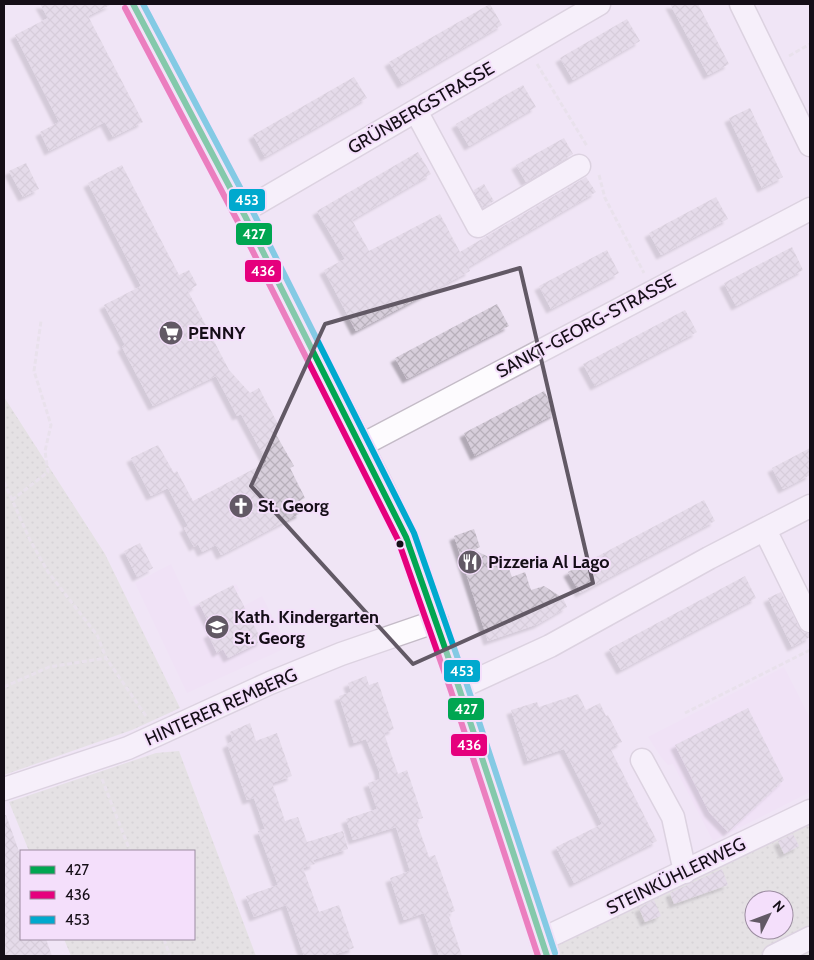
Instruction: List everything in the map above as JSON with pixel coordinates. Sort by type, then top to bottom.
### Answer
[{"type":"street","name":"STEINKÜHLERWEG","points":[[133,4],[242,212],[406,536],[460,688],[544,948],[685,872],[810,810]]},
{"type":"street","name":"GRÜNBERGSTRASSE","points":[[242,212],[599,4]]},
{"type":"street","points":[[741,4],[810,145]]},
{"type":"street","points":[[416,111],[478,226],[579,166]]},
{"type":"street","name":"SANKT-GEORG-STRASSE","points":[[362,446],[810,209]]},
{"type":"street","points":[[460,688],[550,646],[810,506]]},
{"type":"street","points":[[764,530],[810,621]]},
{"type":"street","name":"HINTERER REMBERG","points":[[4,789],[94,760],[160,735],[270,683],[332,657],[437,621]]},
{"type":"street","points":[[642,760],[673,817],[685,872]]},
{"type":"street","points":[[774,956],[810,938]]},
{"type":"path","points":[[12,500],[48,472],[45,451],[51,425],[34,371],[41,321]]},
{"type":"path","points":[[4,482],[30,540],[48,572],[96,635],[106,658],[160,735]]},
{"type":"path","points":[[686,713],[810,650]]},
{"type":"path","points":[[4,687],[49,667],[106,658]]},
{"type":"path","points":[[94,760],[130,850]]},
{"type":"path","points":[[164,940],[170,956]]},
{"type":"highlighted area","points":[[520,268],[593,583],[413,664],[251,486],[325,324]]},
{"type":"shaded area","points":[[4,397],[105,554],[180,708],[132,730],[4,775]]},
{"type":"shaded area","name":"Kath. Kindergarten St. Georg","points":[[171,564],[191,607],[236,584],[240,591],[237,593],[244,606],[262,596],[288,647],[187,693],[135,583]]},
{"type":"shaded area","points":[[784,667],[810,718],[810,792],[713,841],[673,764],[668,765],[648,737]]},
{"type":"shaded area","points":[[179,751],[256,956],[71,956],[64,940],[195,940],[195,850],[29,850],[9,802],[156,753]]},
{"type":"shaded area","points":[[810,810],[810,956],[547,956],[541,940]]},
{"type":"building","points":[[40,4],[112,4],[88,16],[143,122],[113,137],[105,122],[49,151],[40,132],[59,122],[15,35],[48,18]]},
{"type":"building","points":[[490,4],[502,25],[402,84],[389,62]]},
{"type":"building","points":[[670,4],[698,4],[729,64],[708,75]]},
{"type":"building","points":[[627,19],[640,41],[573,80],[560,58]]},
{"type":"building","points":[[354,77],[367,98],[265,157],[253,135]]},
{"type":"building","points":[[523,85],[536,107],[469,146],[456,124]]},
{"type":"building","points":[[750,108],[783,177],[762,188],[729,118]]},
{"type":"building","points":[[564,138],[573,154],[526,182],[516,165]]},
{"type":"building","points":[[418,152],[431,174],[352,220],[369,251],[440,214],[460,252],[586,177],[596,192],[468,267],[470,271],[356,331],[324,270],[345,259],[317,211]]},
{"type":"building","points":[[26,163],[39,189],[23,197],[9,171]]},
{"type":"building","points":[[122,165],[179,275],[189,270],[197,285],[188,291],[229,370],[250,393],[259,388],[280,428],[274,431],[294,466],[290,468],[305,498],[295,503],[301,513],[221,555],[216,545],[202,552],[198,544],[194,547],[184,528],[188,526],[168,488],[151,496],[131,458],[158,445],[174,473],[177,471],[193,501],[267,462],[241,414],[237,416],[216,376],[153,406],[122,347],[125,345],[104,305],[141,286],[88,183]]},
{"type":"building","points":[[484,184],[494,201],[483,208],[474,190]]},
{"type":"building","points":[[716,197],[728,219],[661,255],[649,233]]},
{"type":"building","points":[[792,247],[803,270],[736,306],[724,283]]},
{"type":"building","points":[[607,250],[619,273],[551,309],[539,286]]},
{"type":"building","points":[[497,304],[509,326],[407,379],[395,358]]},
{"type":"building","points":[[685,310],[697,332],[595,386],[583,364]]},
{"type":"building","points":[[544,391],[556,413],[475,456],[464,433]]},
{"type":"building","points":[[810,448],[810,475],[783,489],[772,468]]},
{"type":"building","points":[[704,500],[715,521],[580,593],[568,572]]},
{"type":"building","points":[[474,529],[480,547],[474,550],[508,566],[512,577],[525,572],[531,590],[544,586],[563,598],[567,607],[538,624],[488,641],[454,536]]},
{"type":"building","points":[[140,543],[153,568],[137,577],[124,551]]},
{"type":"building","points":[[745,576],[756,598],[621,670],[609,649]]},
{"type":"building","points":[[233,585],[262,641],[228,658],[223,649],[217,653],[208,634],[213,631],[199,603]]},
{"type":"building","points":[[781,592],[799,627],[803,632],[810,634],[810,637],[792,647],[768,598]]},
{"type":"building","points":[[366,676],[369,685],[378,682],[394,729],[384,733],[398,774],[407,770],[423,818],[416,820],[429,857],[435,855],[455,911],[448,914],[462,956],[439,956],[424,913],[404,920],[390,878],[410,871],[396,827],[353,840],[346,819],[377,809],[368,783],[380,779],[379,771],[366,739],[354,743],[339,696],[351,692],[348,683]]},
{"type":"building","points":[[578,694],[586,710],[600,703],[606,716],[608,715],[622,742],[610,748],[657,841],[574,883],[556,847],[602,824],[564,749],[528,761],[511,710],[537,702],[539,707]]},
{"type":"building","points":[[748,708],[784,780],[728,832],[709,812],[675,745]]},
{"type":"building","points":[[250,723],[256,741],[277,733],[292,776],[272,783],[285,821],[298,817],[307,842],[343,831],[348,849],[313,860],[315,864],[303,868],[319,912],[339,905],[354,948],[330,956],[304,956],[286,905],[254,917],[246,896],[278,885],[258,831],[265,829],[254,798],[247,800],[227,744],[233,741],[230,732]]},
{"type":"building","points":[[4,815],[6,815],[20,854],[20,940],[46,940],[52,956],[4,956]]},
{"type":"building","points":[[793,834],[799,846],[784,854],[778,841]]},
{"type":"building","points":[[722,869],[728,885],[674,904],[670,893]]},
{"type":"building","points":[[654,900],[661,916],[645,922],[639,908]]},
{"type":"transit line","name":"427","points":[[133,4],[245,216],[406,537],[459,688],[547,956]]},
{"type":"transit line","name":"453","points":[[143,4],[253,212],[414,533],[467,685],[555,953]]},
{"type":"transit line","name":"436","points":[[125,8],[237,220],[398,540],[451,691],[538,956]]},
{"type":"place","name":"PENNY","points":[[171,333]]},
{"type":"place","name":"St. Georg","points":[[241,506]]},
{"type":"place","name":"Pizzeria Al Lago","points":[[470,562]]},
{"type":"place","name":"Kath. Kindergarten St. Georg","points":[[217,627]]}]
